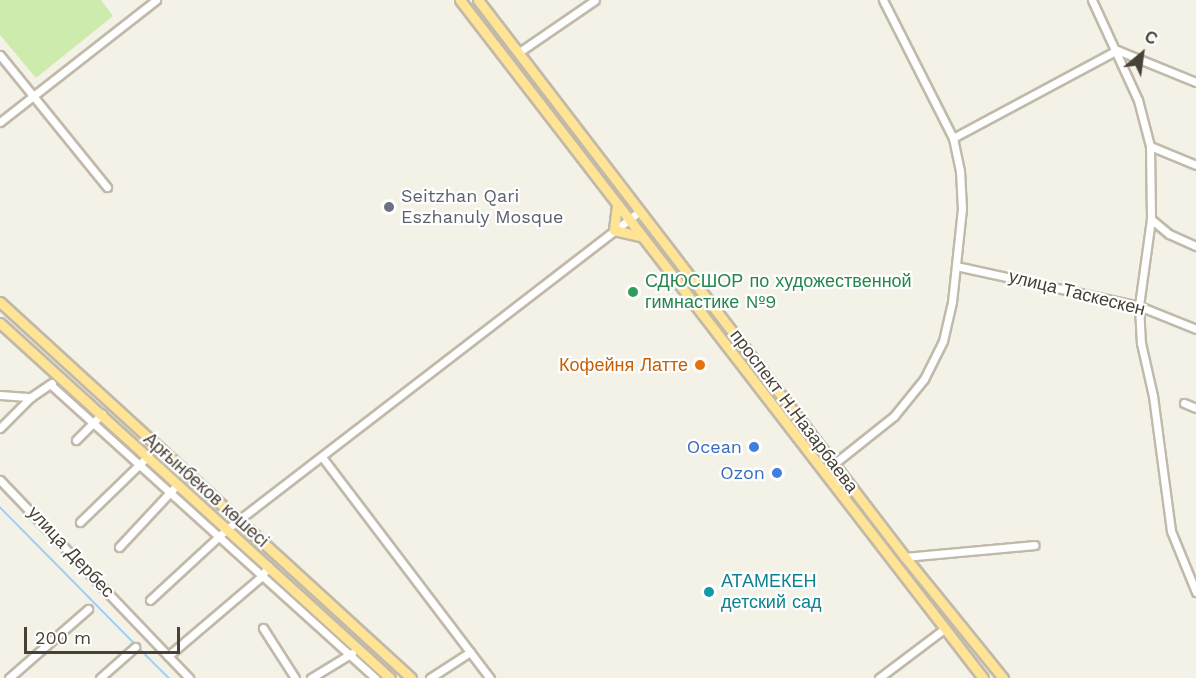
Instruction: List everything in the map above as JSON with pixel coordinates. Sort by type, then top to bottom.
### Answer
[{"type":"main road","name":"проспект Н.Назарбаева","points":[[460,0],[982,678]]},
{"type":"main road","name":"проспект Н.Назарбаева","points":[[478,0],[905,557],[1003,678]]},
{"type":"main road","points":[[617,205],[614,230],[641,236]]},
{"type":"main road","name":"Арғынбеков көшесі","points":[[0,302],[411,678]]},
{"type":"main road","name":"Арғынбеков көшесі","points":[[0,322],[102,414],[144,461],[227,529],[354,651],[390,678]]},
{"type":"street","points":[[0,122],[156,0]]},
{"type":"street","points":[[518,53],[595,0]]},
{"type":"street","points":[[835,463],[894,416],[924,379],[943,341],[956,266],[962,209],[960,171],[952,138],[883,0]]},
{"type":"street","points":[[1092,0],[1117,50],[1138,100],[1150,146],[1151,219],[1139,306],[1141,343],[1153,396],[1171,531],[1196,592]]},
{"type":"street","points":[[952,138],[1117,50]]},
{"type":"street","points":[[1117,50],[1196,82]]},
{"type":"street","points":[[0,55],[107,187]]},
{"type":"street","points":[[0,67],[8,64]]},
{"type":"street","points":[[1150,146],[1196,165]]},
{"type":"street","points":[[150,600],[238,520],[322,458],[640,211]]},
{"type":"street","points":[[1151,219],[1169,234],[1196,246]]},
{"type":"street","name":"улица Таскескен","points":[[956,266],[1139,306],[1196,329]]},
{"type":"street","points":[[0,428],[31,397],[51,385],[60,376]]},
{"type":"street","points":[[51,385],[93,423],[144,461],[80,522]]},
{"type":"street","points":[[0,395],[31,397]]},
{"type":"street","points":[[1184,403],[1196,408]]},
{"type":"street","points":[[76,440],[102,414]]},
{"type":"street","points":[[322,458],[490,678]]},
{"type":"street","name":"улица Дербес","points":[[0,480],[189,678]]},
{"type":"street","points":[[118,547],[175,488],[219,536],[262,576],[354,651],[375,678]]},
{"type":"street","points":[[905,557],[1034,545]]},
{"type":"street","points":[[168,656],[262,576],[268,566]]},
{"type":"street","points":[[9,678],[88,609]]},
{"type":"street","points":[[262,628],[295,678]]},
{"type":"street","points":[[879,678],[944,629]]},
{"type":"street","points":[[100,678],[135,647]]},
{"type":"street","points":[[311,678],[354,651]]},
{"type":"street","points":[[430,678],[470,652]]},
{"type":"green space","points":[[0,0],[101,0],[113,16],[36,78],[0,35]]},
{"type":"waterway","points":[[0,507],[134,643]]},
{"type":"waterway","points":[[138,647],[169,678]]},
{"type":"place","name":"Seitzhan Qari Eszhanuly Mosque","points":[[389,207]]},
{"type":"place","name":"СДЮСШОР по художественной гимнастике №9","points":[[633,292]]},
{"type":"place","name":"Кофейня Латте","points":[[700,365]]},
{"type":"place","name":"Ocean","points":[[754,447]]},
{"type":"place","name":"Ozon","points":[[777,473]]},
{"type":"place","name":"АТАМЕКЕН детский сад","points":[[709,592]]}]
